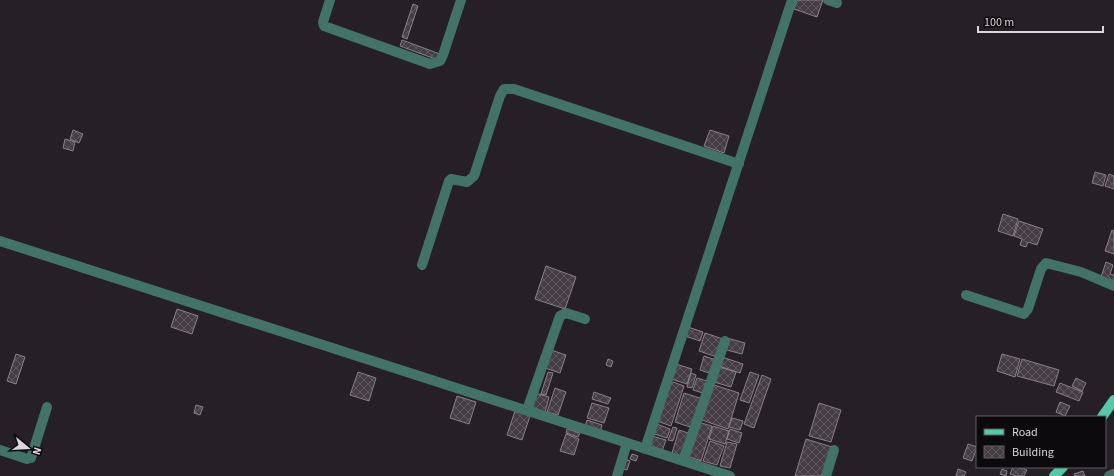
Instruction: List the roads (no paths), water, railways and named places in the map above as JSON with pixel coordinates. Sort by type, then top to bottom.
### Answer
[{"type":"main road","points":[[1103,416],[1114,400]]},
{"type":"street","points":[[330,0],[323,22],[324,26],[430,64],[440,61],[443,55],[461,0]]},
{"type":"street","points":[[645,449],[792,0]]},
{"type":"street","points":[[422,265],[449,181],[451,179],[467,182],[474,176],[500,96],[504,89],[514,89],[739,164]]},
{"type":"street","points":[[0,241],[730,476]]},
{"type":"street","points":[[966,295],[1024,314],[1028,309],[1041,269],[1046,263],[1081,272],[1114,286]]},
{"type":"street","points":[[528,410],[560,316],[564,313],[585,319]]},
{"type":"street","points":[[683,461],[725,341]]},
{"type":"street","points":[[0,450],[27,459],[31,458],[47,407]]},
{"type":"street","points":[[617,476],[627,444]]},
{"type":"street","points":[[826,476],[834,450]]},
{"type":"street","points":[[1109,476],[1114,474]]}]
